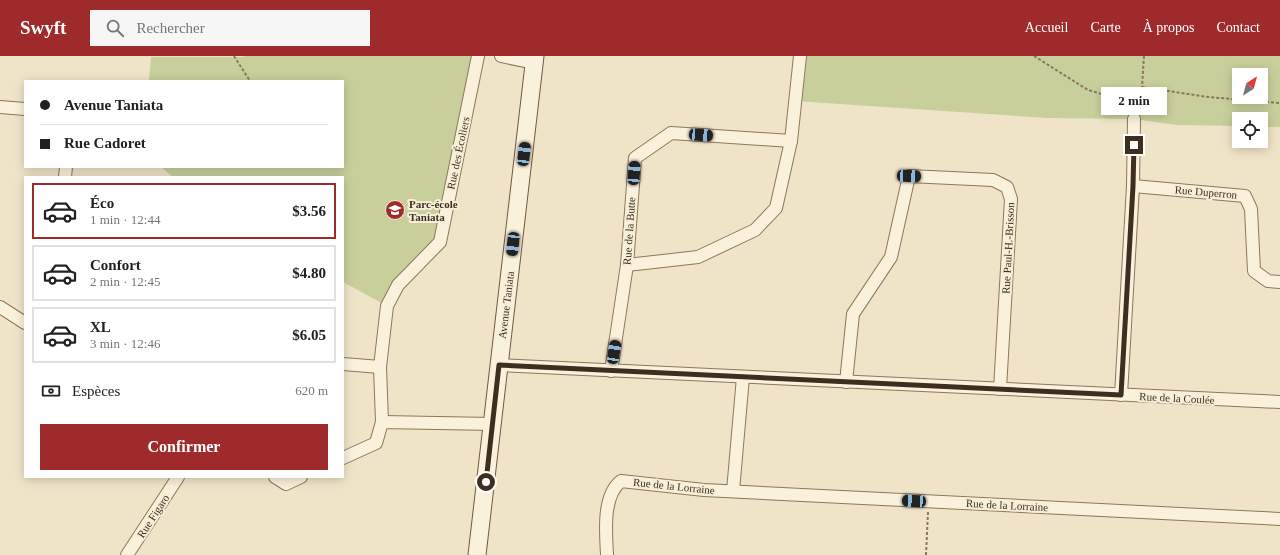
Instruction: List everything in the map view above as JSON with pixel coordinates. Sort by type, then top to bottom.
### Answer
[{"type":"main road","name":"Avenue Taniata","points":[[477,555],[535,60]]},
{"type":"street","name":"Rue des Écoliers","points":[[344,458],[376,443],[382,422],[380,367],[387,306],[398,286],[440,242],[478,56]]},
{"type":"street","points":[[501,56],[535,60]]},
{"type":"street","points":[[627,265],[698,257],[755,230],[776,208],[791,141],[800,56]]},
{"type":"street","points":[[0,107],[24,109]]},
{"type":"street","points":[[1121,395],[1133,186],[1134,119]]},
{"type":"street","name":"Rue de la Butte","points":[[611,371],[627,265],[634,158],[671,133],[791,141]]},
{"type":"street","name":"Rue Paul-H.-Brisson","points":[[846,382],[852,314],[891,257],[909,176],[993,180],[1007,187],[1011,199],[1000,389]]},
{"type":"street","name":"Rue Duperron","points":[[1133,186],[1245,196],[1251,208],[1254,271],[1268,281],[1280,282]]},
{"type":"street","points":[[0,307],[24,322]]},
{"type":"street","points":[[344,364],[380,367]]},
{"type":"street","name":"Rue de la Coulée","points":[[499,365],[1280,402]]},
{"type":"street","points":[[733,491],[743,377]]},
{"type":"street","points":[[382,422],[493,424]]},
{"type":"street","name":"Rue Figaro","points":[[128,555],[177,478]]},
{"type":"street","points":[[277,478],[286,484],[299,478]]},
{"type":"street","name":"Rue de la Lorraine","points":[[607,555],[607,513],[614,486],[621,481],[704,490],[1280,519]]},
{"type":"path","points":[[234,56],[249,80]]},
{"type":"path","points":[[1034,56],[1088,90],[1126,101],[1138,102]]},
{"type":"path","points":[[1134,119],[1142,87],[1144,56]]},
{"type":"path","points":[[1142,87],[1208,97],[1280,103]]},
{"type":"path","points":[[926,555],[928,501]]},
{"type":"green space","name":"Parc-école Taniata","points":[[478,56],[440,242],[387,306],[344,283],[344,176],[172,176],[162,168],[344,168],[344,80],[149,80],[151,57]]},
{"type":"green space","points":[[800,56],[1280,56],[1280,127],[1268,127],[1268,112],[1232,112],[1232,126],[1177,125],[1134,119],[1047,118],[795,101]]},
{"type":"place","name":"Parc-école Taniata","points":[[395,210]]},
{"type":"route","points":[[486,482],[499,365],[1121,395],[1134,145]]}]
